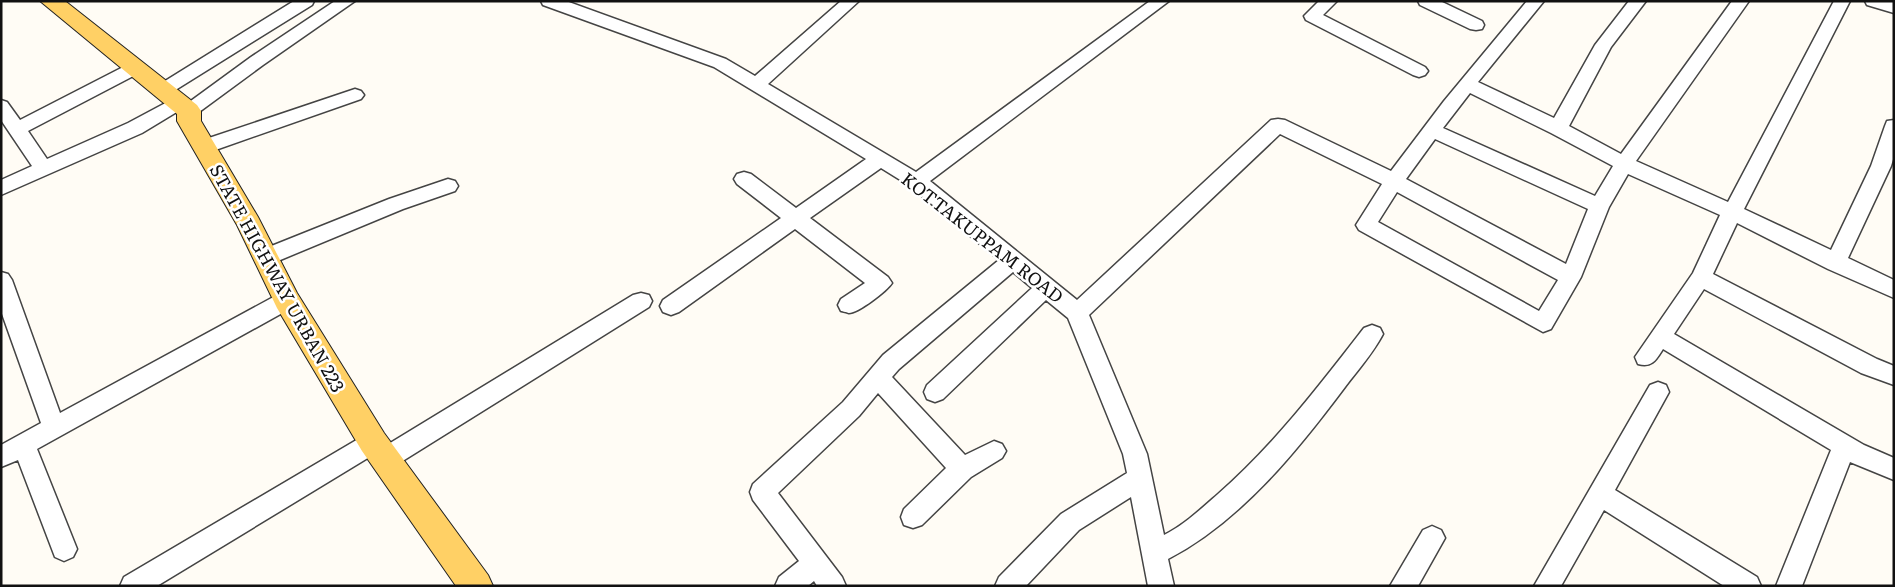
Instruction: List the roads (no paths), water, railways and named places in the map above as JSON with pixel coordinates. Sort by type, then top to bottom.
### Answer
[{"type":"main road","points":[[51,1],[177,102]]},
{"type":"main road","name":"STATE HIGHWAY URBAN 223","points":[[177,102],[266,257],[287,300],[379,451],[476,586]]},
{"type":"street","points":[[177,102],[306,1]]},
{"type":"street","points":[[1,188],[135,128],[177,102],[257,62],[347,1]]},
{"type":"street","points":[[756,85],[851,1]]},
{"type":"street","points":[[917,181],[1161,1]]},
{"type":"street","points":[[1329,1],[1312,16],[1420,70]]},
{"type":"street","points":[[1426,1],[1476,25]]},
{"type":"street","points":[[1536,1],[1467,84],[1432,130],[1394,181],[1366,225],[1543,323],[1571,277],[1599,206],[1624,164],[1741,1]]},
{"type":"street","points":[[1558,128],[1604,45],[1638,1]]},
{"type":"street","points":[[1646,357],[1701,277],[1732,212],[1842,1]]},
{"type":"street","points":[[1873,1],[1894,8]]},
{"type":"street","name":"KOTTAKUPPAM ROAD","points":[[564,3],[720,63],[917,181],[1077,312],[1135,454],[1161,586]]},
{"type":"street","points":[[17,129],[135,68]]},
{"type":"street","points":[[1467,84],[1558,128],[1624,164],[1732,212],[1894,290]]},
{"type":"street","points":[[204,147],[355,95]]},
{"type":"street","points":[[1,106],[44,169]]},
{"type":"street","points":[[1077,312],[1278,125],[1394,181],[1571,277]]},
{"type":"street","points":[[1835,263],[1881,166],[1894,126]]},
{"type":"street","points":[[1432,130],[1599,206]]},
{"type":"street","points":[[671,306],[880,159]]},
{"type":"street","points":[[744,179],[881,283],[849,305]]},
{"type":"street","points":[[266,257],[396,204],[448,186]]},
{"type":"street","points":[[833,586],[762,492],[852,409],[891,362],[1013,260]]},
{"type":"street","points":[[1701,277],[1869,366],[1894,376]]},
{"type":"street","points":[[1,280],[54,428]]},
{"type":"street","points":[[935,392],[1046,287]]},
{"type":"street","points":[[1,457],[287,300]]},
{"type":"street","points":[[133,586],[379,451],[641,301]]},
{"type":"street","points":[[1154,554],[1186,535],[1223,504],[1272,457],[1311,414],[1372,334]]},
{"type":"street","points":[[1661,337],[1856,452],[1894,469]]},
{"type":"street","points":[[878,377],[962,469]]},
{"type":"street","points":[[1547,586],[1658,392]]},
{"type":"street","points":[[24,445],[64,549]]},
{"type":"street","points":[[1789,586],[1841,454],[1848,450],[1856,452]]},
{"type":"street","points":[[913,517],[962,469],[994,452]]},
{"type":"street","points":[[1008,586],[1070,522],[1140,478]]},
{"type":"street","points":[[1600,494],[1748,586]]},
{"type":"street","points":[[1403,586],[1432,538]]},
{"type":"street","points":[[788,586],[816,563]]}]
